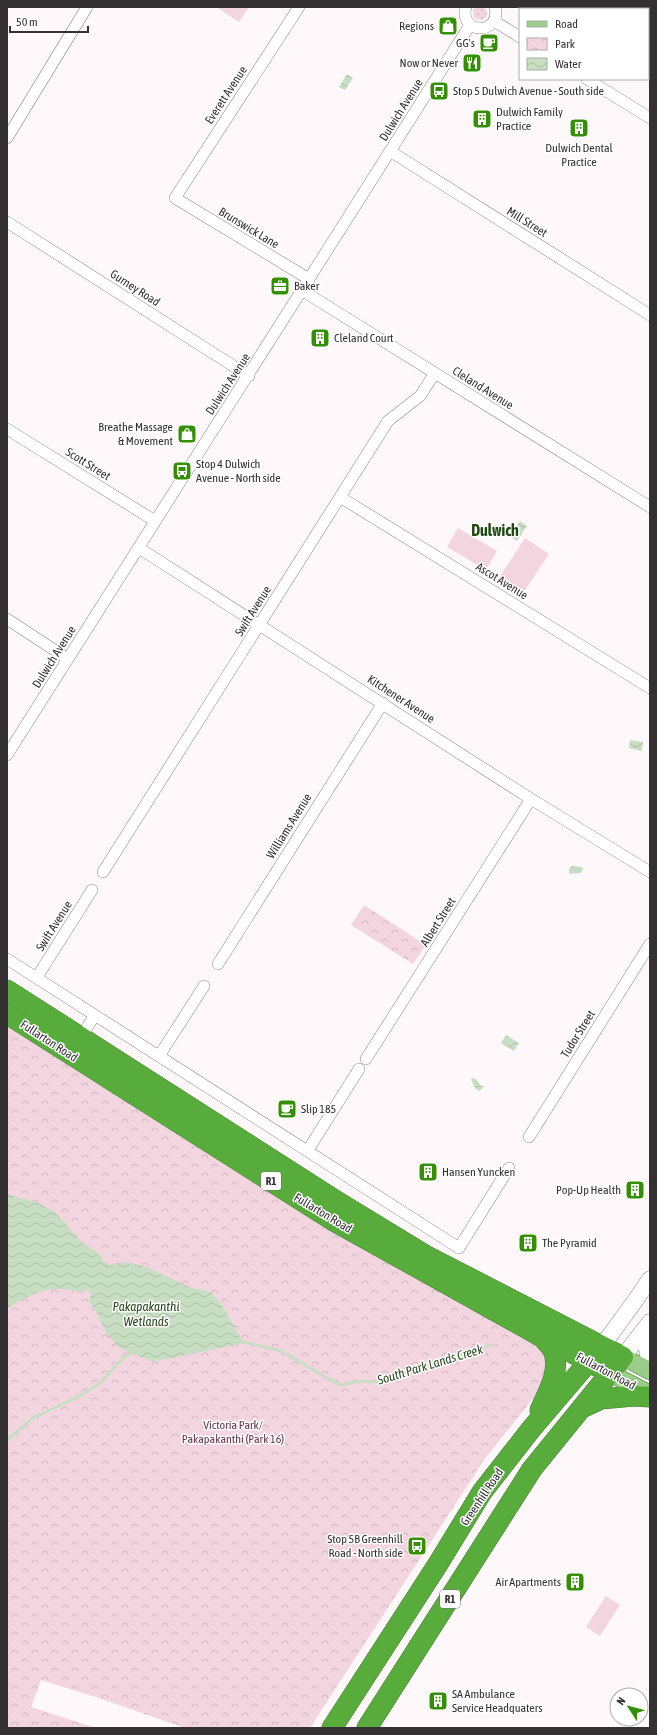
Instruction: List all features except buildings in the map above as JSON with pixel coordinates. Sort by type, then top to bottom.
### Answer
[{"type":"highway","name":"Fullarton Road","points":[[7,990],[335,1200],[425,1255],[623,1357]]},
{"type":"highway","name":"Fullarton Road","points":[[7,1014],[332,1220],[542,1337],[610,1373]]},
{"type":"highway","points":[[70,1054],[81,1037]]},
{"type":"highway","name":"R1","points":[[532,1428],[555,1375],[553,1351],[542,1337]]},
{"type":"highway","name":"Greenhill Road","points":[[332,1728],[438,1564],[482,1492],[532,1428],[602,1346]]},
{"type":"highway","name":"R1","points":[[367,1728],[532,1469],[623,1357]]},
{"type":"highway","points":[[582,1408],[601,1399],[650,1396]]},
{"type":"main road","name":"Greenhill Road","points":[[602,1346],[636,1302],[650,1279]]},
{"type":"main road","points":[[623,1357],[650,1322]]},
{"type":"main road","points":[[650,1328],[647,1349],[650,1364]]},
{"type":"main road","name":"Fullarton Road","points":[[623,1357],[650,1371]]},
{"type":"main road","name":"Fullarton Road","points":[[610,1373],[650,1396]]},
{"type":"street","points":[[7,138],[87,7]]},
{"type":"street","name":"Everett Avenue","points":[[176,198],[299,7]]},
{"type":"street","points":[[466,7],[466,18],[470,25],[479,29],[488,27],[494,21],[496,16],[496,7]]},
{"type":"street","points":[[494,21],[519,36]]},
{"type":"street","name":"Dulwich Avenue","points":[[7,756],[470,25]]},
{"type":"street","points":[[589,80],[650,118]]},
{"type":"street","name":"Mill Street","points":[[390,151],[650,315]]},
{"type":"street","name":"Brunswick Lane","points":[[176,198],[309,279]]},
{"type":"street","name":"Gurney Road","points":[[7,222],[249,376]]},
{"type":"street","name":"Cleland Avenue","points":[[302,291],[650,507]]},
{"type":"street","name":"Swift Avenue","points":[[103,872],[388,421],[420,396],[435,373]]},
{"type":"street","name":"Scott Street","points":[[7,428],[156,521]]},
{"type":"street","name":"Ascot Avenue","points":[[340,497],[650,688]]},
{"type":"street","name":"Kitchener Avenue","points":[[138,548],[383,702],[531,799],[650,872]]},
{"type":"street","points":[[7,619],[68,659]]},
{"type":"street","name":"Williams Avenue","points":[[218,964],[383,702]]},
{"type":"street","name":"Albert Street","points":[[366,1059],[531,799]]},
{"type":"street","name":"Swift Avenue","points":[[37,977],[92,890]]},
{"type":"street","name":"Tudor Street","points":[[529,1137],[650,944]]},
{"type":"street","points":[[7,959],[308,1150],[459,1248],[509,1168]]},
{"type":"street","points":[[159,1056],[204,986]]},
{"type":"street","name":"Fullarton Road","points":[[81,1037],[95,1015]]},
{"type":"street","points":[[308,1150],[359,1069]]},
{"type":"green space","points":[[480,6],[485,8],[487,13],[485,18],[480,20],[475,18],[473,13],[475,8]]},
{"type":"green space","points":[[216,7],[249,7],[239,22]]},
{"type":"green space","points":[[458,528],[497,551],[486,570],[447,547]]},
{"type":"green space","points":[[525,538],[549,554],[523,593],[499,578]]},
{"type":"green space","points":[[364,905],[426,945],[413,964],[351,925]]},
{"type":"green space","name":"Victoria Park/ Pakapakanthi (Park 16)","points":[[7,1023],[541,1345],[550,1359],[543,1386],[484,1460],[310,1728],[185,1728],[96,1697],[41,1680],[31,1707],[96,1728],[7,1728]]},
{"type":"green space","points":[[606,1596],[620,1605],[600,1636],[586,1627]]},
{"type":"water","points":[[347,74],[353,78],[345,90],[339,87]]},
{"type":"water","points":[[520,521],[527,526],[517,541],[509,536]]},
{"type":"water","points":[[630,740],[643,742],[642,751],[629,748]]},
{"type":"water","points":[[572,866],[582,867],[583,870],[580,873],[569,874],[569,869]]},
{"type":"water","points":[[506,1035],[519,1043],[514,1051],[501,1043]]},
{"type":"water","points":[[471,1079],[476,1079],[480,1085],[484,1086],[479,1091],[475,1088]]},
{"type":"water","name":"Pakapakanthi Wetlands","points":[[7,1194],[38,1203],[55,1212],[82,1242],[102,1256],[103,1261],[109,1266],[118,1263],[139,1265],[192,1288],[210,1292],[219,1301],[244,1343],[153,1362],[120,1348],[107,1335],[96,1311],[89,1302],[91,1293],[86,1289],[82,1293],[63,1289],[46,1290],[25,1298],[7,1309]]},
{"type":"waterway","name":"South Park Lands Creek","points":[[239,1341],[281,1351],[339,1385],[361,1381],[378,1382],[411,1372],[446,1358],[490,1345]]},
{"type":"waterway","name":"South Park Lands Creek","points":[[7,1440],[33,1418],[81,1395],[99,1384],[123,1358],[134,1350]]},
{"type":"place","name":"Regions","points":[[448,26]]},
{"type":"place","name":"GG's","points":[[489,43]]},
{"type":"place","name":"Now or Never","points":[[472,63]]},
{"type":"place","name":"Stop 5 Dulwich Avenue - South side","points":[[439,91]]},
{"type":"place","name":"Dulwich Family Practice","points":[[482,119]]},
{"type":"place","name":"Dulwich Dental Practice","points":[[579,128]]},
{"type":"place","name":"Baker","points":[[280,286]]},
{"type":"place","name":"Cleland Court","points":[[320,338]]},
{"type":"place","name":"Breathe Massage & Movement","points":[[187,434]]},
{"type":"place","name":"Stop 4 Dulwich Avenue - North side","points":[[182,471]]},
{"type":"place","name":"Slip 185","points":[[287,1109]]},
{"type":"place","name":"Hansen Yuncken","points":[[428,1172]]},
{"type":"place","name":"Pop-Up Health","points":[[635,1190]]},
{"type":"place","name":"The Pyramid","points":[[528,1243]]},
{"type":"place","name":"Stop 5B Greenhill Road - North side","points":[[417,1546]]},
{"type":"place","name":"Air Apartments","points":[[575,1582]]},
{"type":"place","name":"SA Ambulance Service Headquaters","points":[[438,1701]]},
{"type":"district","name":"Dulwich","points":[[495,530]]}]
